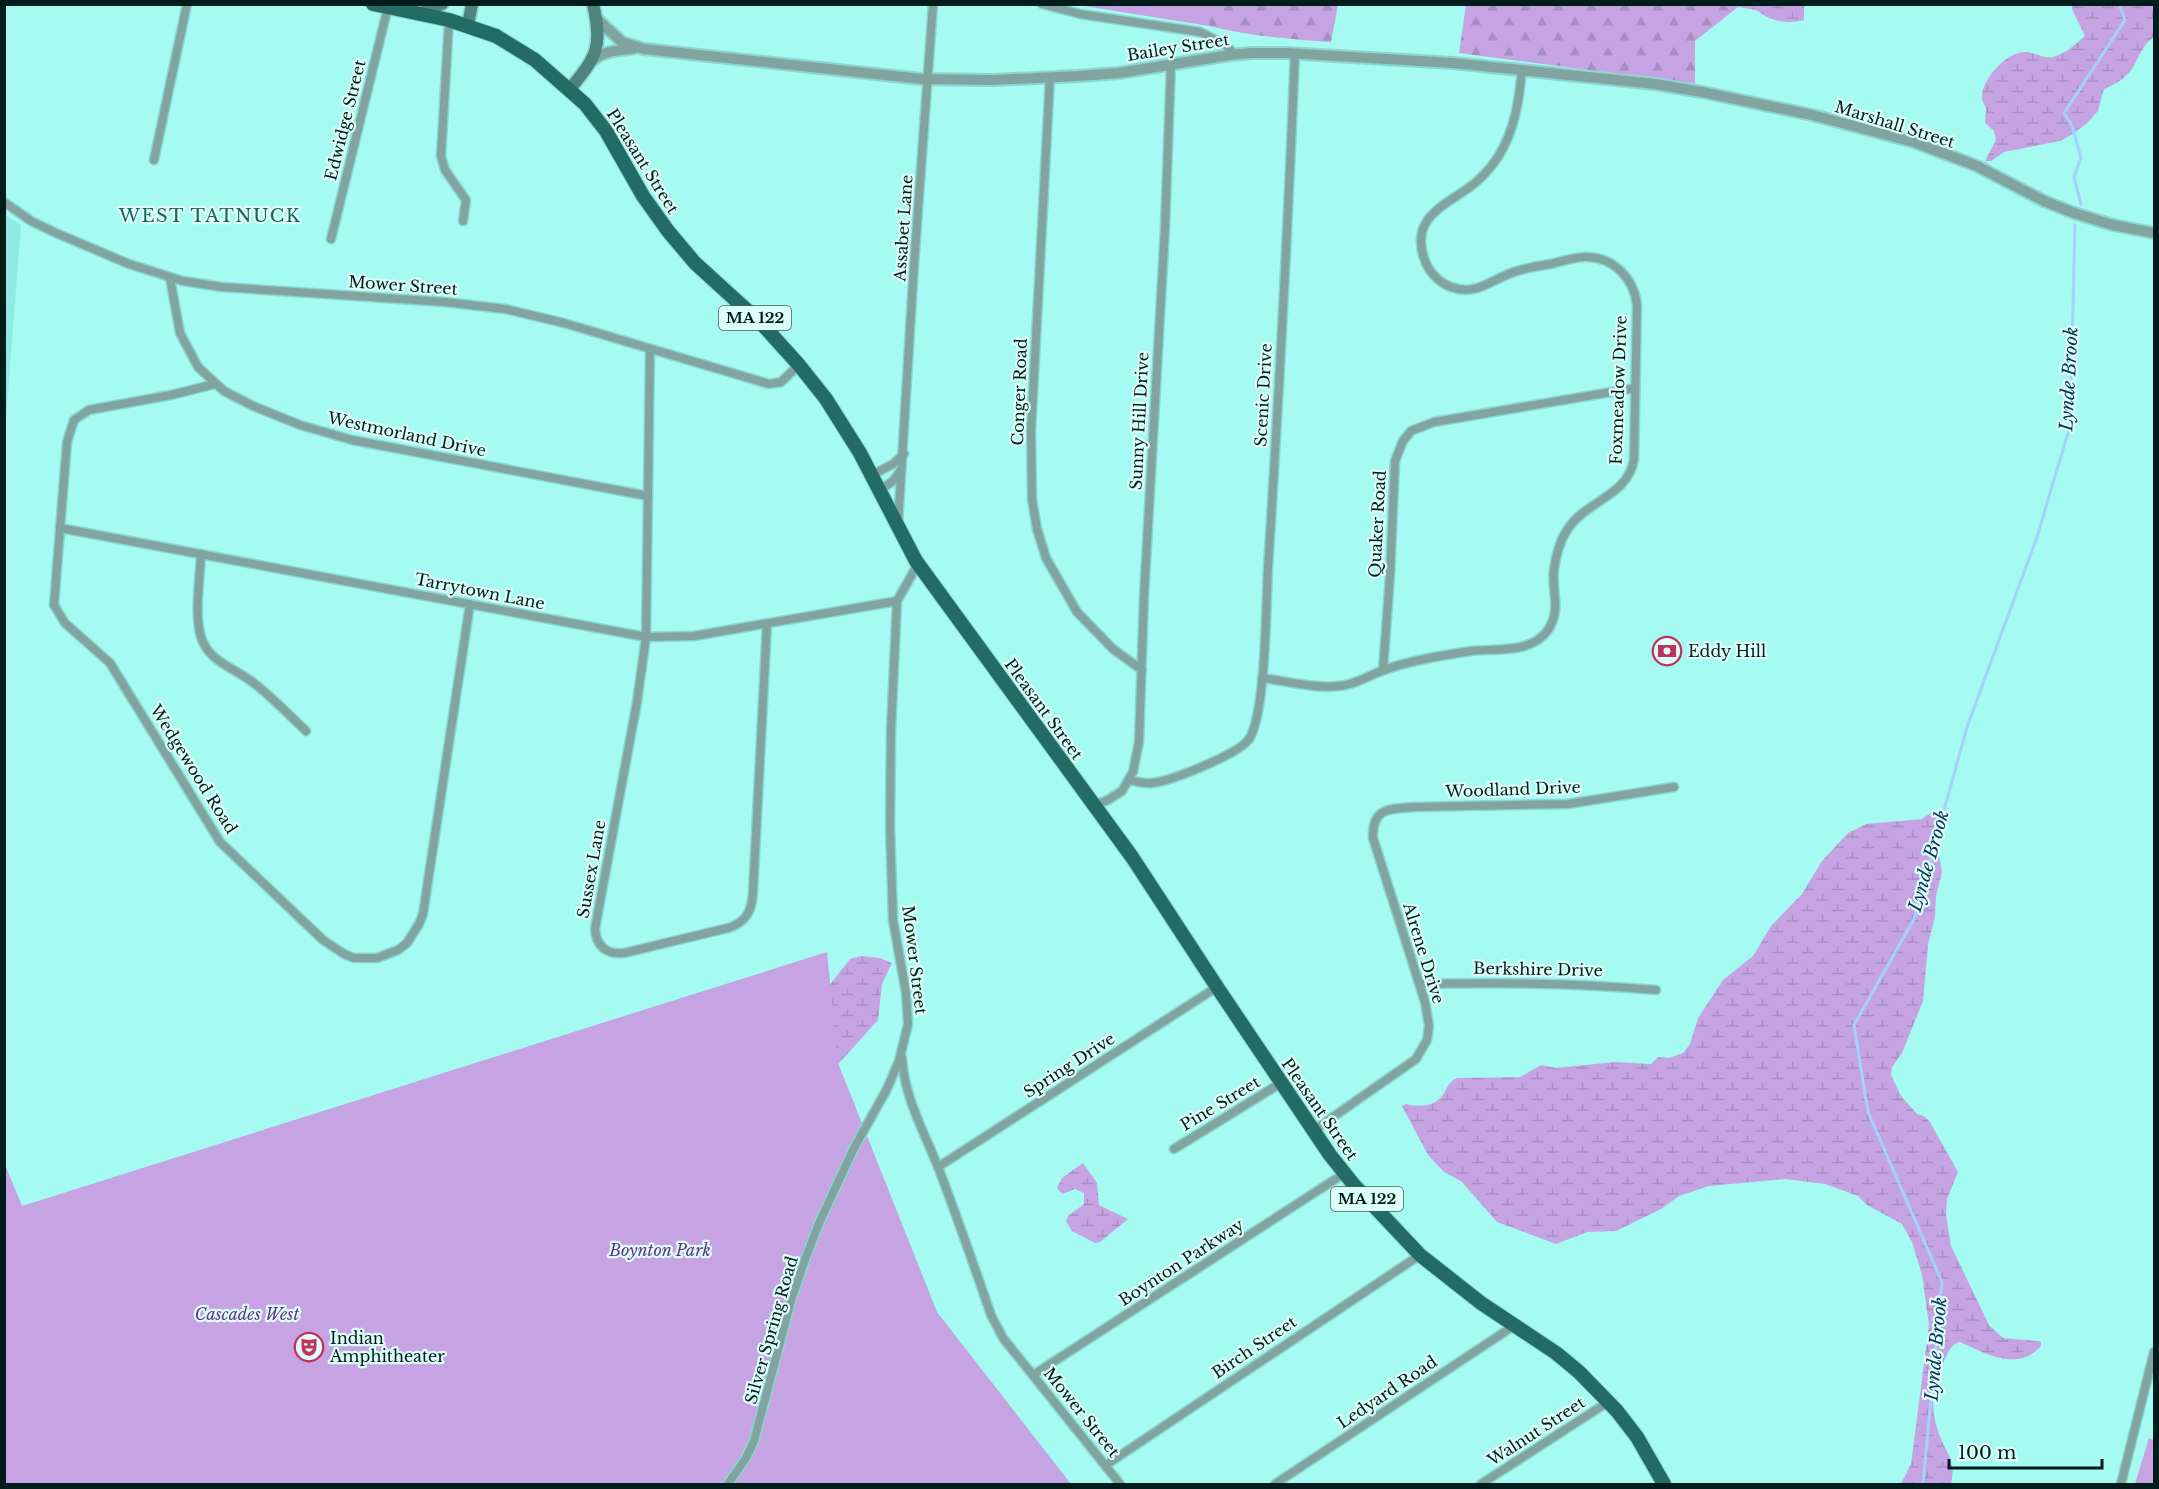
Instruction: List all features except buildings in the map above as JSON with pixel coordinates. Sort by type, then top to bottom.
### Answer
[{"type":"main road","name":"Pleasant Street","points":[[373,4],[449,20],[496,36],[523,51],[570,88],[599,121],[643,196],[668,231],[695,263],[762,324],[826,399],[860,453],[918,564],[1132,857],[1313,1131],[1345,1173],[1420,1255],[1481,1303],[1557,1353],[1608,1402],[1636,1437],[1664,1485]]},
{"type":"main road","points":[[421,13],[442,4]]},
{"type":"main road","points":[[468,25],[472,4]]},
{"type":"main road","points":[[582,4],[596,18]]},
{"type":"main road","points":[[591,62],[599,41],[593,4]]},
{"type":"main road","name":"Bailey Street","points":[[570,88],[591,62]]},
{"type":"street","points":[[154,160],[187,4]]},
{"type":"street","name":"Assabet Lane","points":[[898,528],[933,4]]},
{"type":"street","points":[[1042,4],[1080,14],[1200,32],[1224,44],[1235,54]]},
{"type":"street","name":"Edwidge Street","points":[[331,239],[388,7]]},
{"type":"street","name":"Bailey Street","points":[[596,18],[617,39],[638,48]]},
{"type":"street","points":[[449,20],[441,156],[445,170],[466,200],[463,221]]},
{"type":"street","name":"Bailey Street","points":[[591,62],[597,56],[605,53],[638,48],[927,79],[992,80],[1119,73],[1235,54],[1295,53],[1522,70],[1655,84],[1722,96]]},
{"type":"street","name":"Scenic Drive","points":[[1129,780],[1152,783],[1209,764],[1241,746],[1251,736],[1255,724],[1262,678],[1277,435],[1295,53]]},
{"type":"street","name":"Sunny Hill Drive","points":[[1129,780],[1139,742],[1144,596],[1165,228],[1171,63]]},
{"type":"street","name":"Foxmeadow Drive","points":[[1262,678],[1340,686],[1360,681],[1383,670],[1473,651],[1522,647],[1532,644],[1545,634],[1556,612],[1554,568],[1563,539],[1581,513],[1620,488],[1631,472],[1634,459],[1636,298],[1627,277],[1610,263],[1595,258],[1580,258],[1528,268],[1511,273],[1483,287],[1468,290],[1453,288],[1439,280],[1425,262],[1421,240],[1428,218],[1438,207],[1476,182],[1504,147],[1516,116],[1522,70]]},
{"type":"street","name":"Conger Road","points":[[1050,77],[1031,431],[1032,499],[1037,529],[1046,558],[1077,612],[1113,649],[1142,670]]},
{"type":"street","name":"Marshall Street","points":[[1722,96],[1812,115],[1914,142],[1977,166],[2044,201],[2074,213],[2113,225],[2154,233]]},
{"type":"street","name":"Mower Street","points":[[4,202],[43,227],[129,264],[170,278],[209,286],[445,302],[505,309],[549,319],[769,384],[781,382],[799,365]]},
{"type":"street","name":"Westmorland Drive","points":[[170,278],[176,321],[185,345],[198,367],[215,384],[254,406],[325,433],[387,447],[648,496]]},
{"type":"street","name":"Sussex Lane","points":[[650,349],[646,637],[637,702],[595,929],[600,946],[606,951],[617,954],[734,926],[744,920],[751,909],[766,624]]},
{"type":"street","name":"Wedgewood Road","points":[[215,384],[95,409],[78,416],[71,425],[68,436],[54,605],[68,626],[110,663],[220,842],[323,940],[354,958],[377,958],[398,950],[406,943],[423,914],[470,604]]},
{"type":"street","name":"Quaker Road","points":[[1383,670],[1395,461],[1403,441],[1411,432],[1434,422],[1635,388]]},
{"type":"street","points":[[872,475],[893,464],[904,453]]},
{"type":"street","points":[[880,490],[896,478],[903,466]]},
{"type":"street","name":"Tarrytown Lane","points":[[60,528],[646,637],[694,636],[897,601]]},
{"type":"street","points":[[201,554],[199,621],[200,634],[205,646],[218,661],[255,683],[306,731]]},
{"type":"street","name":"Mower Street","points":[[918,564],[897,601],[891,730],[890,847],[893,920],[908,1011],[908,1024],[901,1052],[903,1073],[991,1315],[1003,1338],[1120,1485]]},
{"type":"street","points":[[1095,805],[1122,791],[1129,780]]},
{"type":"street","name":"Woodland Drive","points":[[1373,838],[1375,821],[1381,813],[1392,809],[1568,804],[1674,787]]},
{"type":"street","name":"Alrene Drive","points":[[1313,1131],[1416,1059],[1427,1040],[1429,1026],[1420,984],[1373,838]]},
{"type":"street","name":"Berkshire Drive","points":[[1420,984],[1484,982],[1597,984],[1656,990]]},
{"type":"street","name":"Spring Drive","points":[[938,1167],[1217,987]]},
{"type":"street","name":"Silver Spring Road","points":[[728,1485],[754,1441],[791,1301],[820,1221],[854,1148],[887,1089],[901,1052]]},
{"type":"street","name":"Pine Street","points":[[1174,1149],[1281,1083]]},
{"type":"street","name":"Boynton Parkway","points":[[1033,1376],[1345,1173]]},
{"type":"street","name":"Birch Street","points":[[1106,1465],[1420,1255]]},
{"type":"street","name":"Ledyard Road","points":[[1275,1485],[1515,1325]]},
{"type":"street","points":[[2121,1485],[2154,1352]]},
{"type":"street","name":"Walnut Street","points":[[1481,1485],[1608,1402]]},
{"type":"shaded area","points":[[5,215],[21,225],[5,430]]},
{"type":"green space","points":[[1750,4],[1756,10],[1738,7],[1695,41],[1695,84],[1459,53],[1466,5]]},
{"type":"green space","points":[[2073,4],[2154,5],[2154,37],[2144,47],[2132,69],[2119,81],[2104,89],[2098,111],[2086,124],[2060,141],[2004,152],[1991,161],[1985,161],[1996,140],[1994,131],[1985,123],[1986,109],[1982,98],[1987,81],[1997,67],[2011,56],[2026,52],[2046,57],[2057,56],[2085,36],[2072,9]]},
{"type":"green space","points":[[1078,5],[1212,5],[1209,26]]},
{"type":"green space","points":[[1208,5],[1338,5],[1331,42],[1254,35],[1209,26]]},
{"type":"green space","points":[[1750,5],[1804,5],[1804,20],[1789,22],[1775,20]]},
{"type":"green space","points":[[1932,812],[1937,817],[1936,838],[1942,872],[1928,944],[1923,1001],[1902,1053],[1892,1067],[1891,1075],[1901,1096],[1917,1114],[1924,1116],[1930,1122],[1958,1172],[1947,1199],[1946,1215],[1951,1246],[1989,1325],[2003,1338],[2041,1342],[2041,1346],[2032,1354],[2012,1359],[1991,1355],[1960,1342],[1952,1346],[1935,1385],[1933,1403],[1938,1431],[1951,1462],[1951,1484],[1901,1484],[1911,1464],[1929,1325],[1922,1275],[1912,1242],[1902,1224],[1867,1205],[1858,1196],[1825,1184],[1786,1179],[1709,1186],[1679,1196],[1661,1209],[1616,1231],[1587,1232],[1556,1244],[1497,1222],[1461,1181],[1444,1172],[1428,1155],[1402,1106],[1406,1104],[1426,1105],[1439,1100],[1450,1083],[1457,1078],[1520,1077],[1541,1065],[1556,1068],[1615,1062],[1651,1064],[1658,1057],[1669,1058],[1683,1053],[1690,1044],[1698,1018],[1723,980],[1753,956],[1771,926],[1802,894],[1822,861],[1848,833],[1866,824],[1922,819]]},
{"type":"green space","name":"Boynton Park","points":[[827,952],[838,1063],[937,1312],[1071,1484],[5,1484],[4,1162],[22,1206]]},
{"type":"green space","points":[[861,956],[880,958],[892,963],[882,984],[878,1020],[832,1071],[825,991],[850,959]]},
{"type":"green space","points":[[1083,1163],[1097,1183],[1099,1205],[1128,1219],[1100,1242],[1095,1243],[1072,1231],[1066,1221],[1068,1216],[1084,1204],[1084,1193],[1075,1189],[1062,1194],[1057,1188],[1062,1178]]},
{"type":"green space","points":[[2149,1438],[2154,1440],[2154,1484],[2135,1484]]},
{"type":"waterway","name":"Lynde Brook","points":[[2081,204],[2074,177],[2081,158],[2072,126],[2064,113],[2125,20],[2119,4]]},
{"type":"waterway","name":"Lynde Brook","points":[[1923,1484],[1942,1282],[1868,1112],[1854,1025],[1914,919],[1967,727],[2037,537],[2070,426],[2075,225]]},
{"type":"place","name":"Eddy Hill","points":[[1667,651]]},
{"type":"place","name":"Indian Amphitheater","points":[[309,1347]]},
{"type":"district","name":"WEST TATNUCK","points":[[210,216]]},
{"type":"park label","name":"Cascades West","points":[[247,1314]]}]
